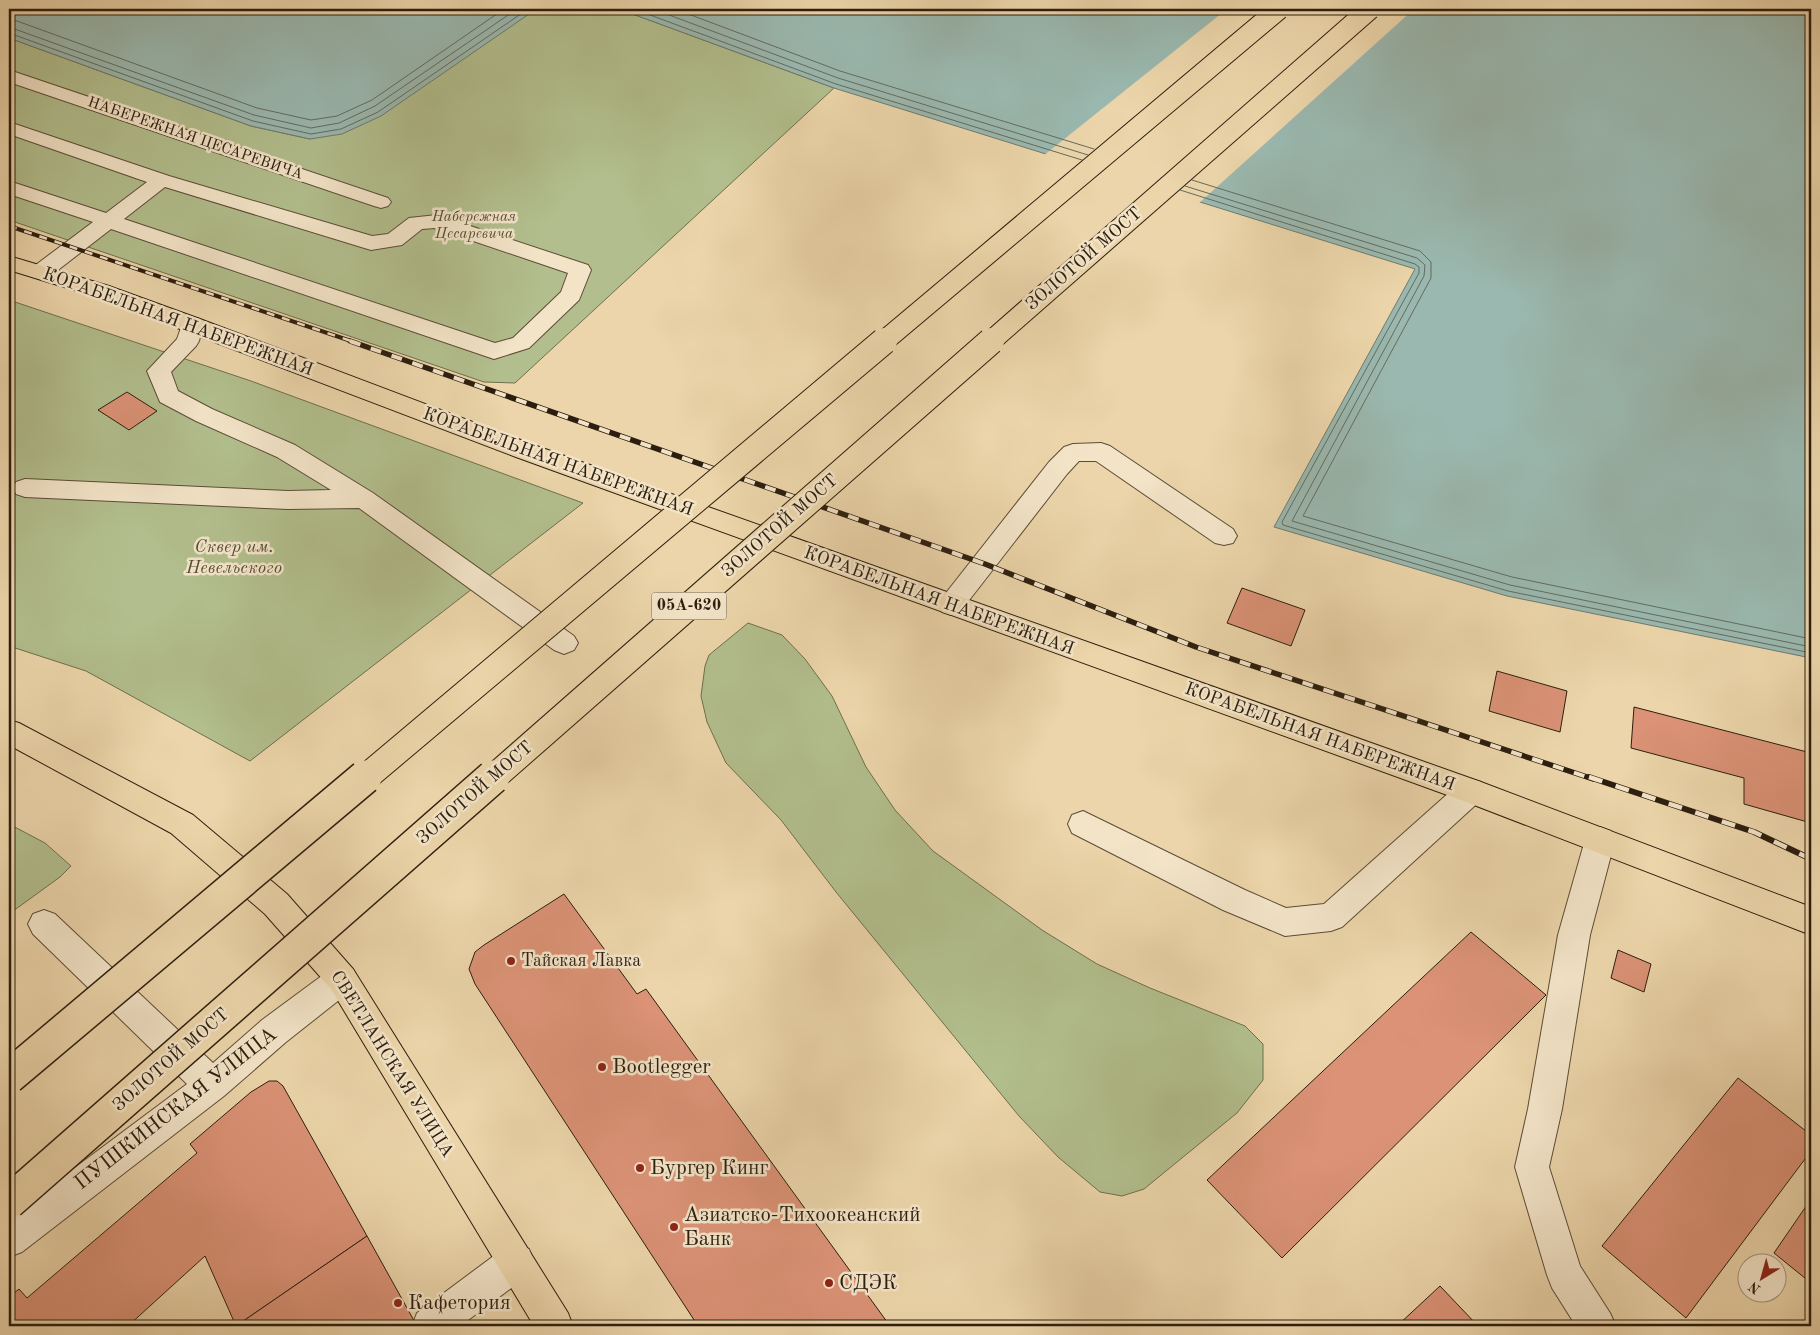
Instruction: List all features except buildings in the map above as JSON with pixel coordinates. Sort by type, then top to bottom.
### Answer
[{"type":"main road","points":[[9,1077],[1279,9]]},
{"type":"main road","name":"ЗОЛОТОЙ МОСТ","points":[[14,1216],[1370,9]]},
{"type":"main road","name":"КОРАБЕЛЬНАЯ НАБЕРЕЖНАЯ","points":[[9,263],[100,291],[192,324],[525,451],[951,606],[1471,791],[1811,921]]},
{"type":"main road","name":"СВЕТЛАНСКАЯ УЛИЦА","points":[[9,731],[182,824],[276,904],[342,979],[555,1326]]},
{"type":"street","name":"НАБЕРЕЖНАЯ ЦЕСАРЕВИЧА","points":[[9,76],[382,202]]},
{"type":"street","points":[[9,128],[162,180],[371,243],[394,240],[416,223],[437,221],[580,270],[571,296],[521,342],[494,350],[9,187]]},
{"type":"street","points":[[41,272],[162,180]]},
{"type":"street","points":[[192,324],[188,341],[159,371],[168,396],[286,451],[364,499],[564,643]]},
{"type":"street","points":[[951,606],[1058,468],[1072,453],[1101,452],[1224,536]]},
{"type":"street","points":[[25,488],[288,500],[364,499]]},
{"type":"street","points":[[1083,824],[1234,900],[1285,922],[1331,917],[1471,791]]},
{"type":"street","points":[[1597,1326],[1565,1275],[1532,1167],[1545,1109],[1574,935],[1600,840]]},
{"type":"street","points":[[44,924],[212,1085]]},
{"type":"street","name":"ПУШКИНСКАЯ УЛИЦА","points":[[14,1216],[212,1085],[274,1031],[342,979]]},
{"type":"street","points":[[430,1326],[516,1262]]},
{"type":"green space","name":"Набережная Цесаревича","points":[[542,9],[619,9],[834,88],[515,383],[484,382],[9,220],[9,38],[251,126],[310,139],[532,12]]},
{"type":"green space","name":"Сквер им. Невельского","points":[[9,300],[251,381],[583,503],[250,761],[86,671],[9,646]]},
{"type":"green space","points":[[748,623],[782,635],[805,659],[832,696],[866,767],[895,810],[933,851],[1042,930],[1097,964],[1150,988],[1245,1026],[1263,1044],[1263,1080],[1237,1113],[1144,1189],[1122,1196],[1100,1192],[1058,1157],[1019,1116],[836,892],[781,820],[726,763],[707,722],[701,696],[705,666],[709,655]]},
{"type":"green space","points":[[9,824],[45,843],[71,866],[60,877],[9,914]]},
{"type":"water","points":[[9,9],[542,9],[532,12],[381,116],[342,134],[310,139],[251,126],[9,38]]},
{"type":"water","points":[[619,9],[1811,9],[1811,658],[1507,596],[1274,527],[1415,269],[834,88]]},
{"type":"pier","points":[[1227,9],[1414,9],[1198,204],[1043,156]]},
{"type":"railway","points":[[9,226],[354,342]]},
{"type":"railway","points":[[350,341],[985,564],[1196,647],[1593,779]]},
{"type":"railway","points":[[1589,777],[1754,832],[1811,859]]},
{"type":"place","name":"Тайская Лавка","points":[[511,961]]},
{"type":"place","name":"Bootlegger","points":[[602,1067]]},
{"type":"place","name":"Бургер Кинг","points":[[640,1168]]},
{"type":"place","name":"Азиатско-Тихоокеанский Банк","points":[[674,1227]]},
{"type":"place","name":"СДЭК","points":[[829,1283]]},
{"type":"place","name":"Кафетория","points":[[398,1303]]}]
